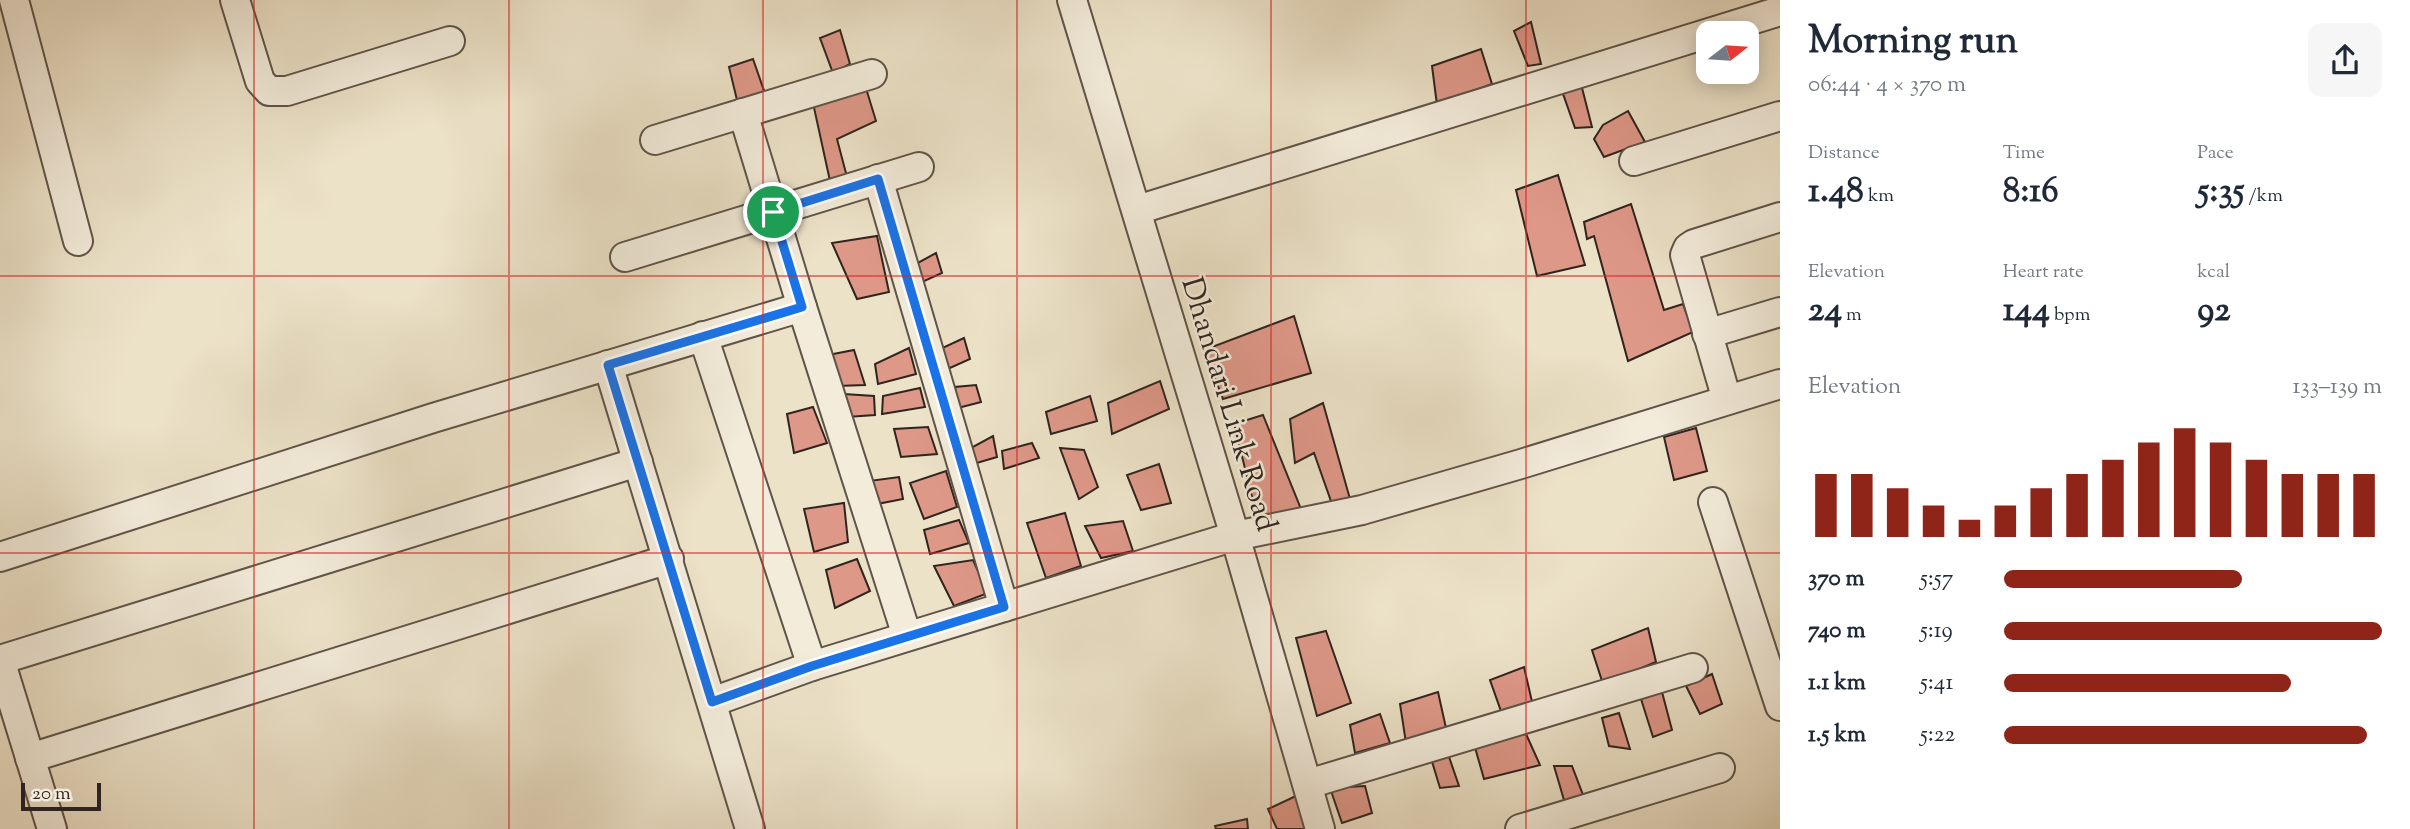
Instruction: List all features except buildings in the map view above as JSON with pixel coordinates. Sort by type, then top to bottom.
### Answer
[{"type":"street","points":[[13,0],[78,241]]},
{"type":"street","points":[[235,0],[260,81],[269,91],[286,91],[450,41]]},
{"type":"street","name":"Dhandari Link Road","points":[[1072,0],[1235,536],[1320,829]]},
{"type":"street","points":[[1137,210],[1780,11]]},
{"type":"street","points":[[655,140],[872,74]]},
{"type":"street","points":[[743,113],[907,636]]},
{"type":"street","points":[[1634,161],[1780,116]]},
{"type":"street","points":[[625,257],[919,167]]},
{"type":"street","points":[[878,179],[1004,607]]},
{"type":"street","points":[[1727,400],[1685,255],[1688,248],[1694,244],[1780,217]]},
{"type":"street","points":[[0,557],[608,365],[802,307]]},
{"type":"street","points":[[1707,334],[1780,312]]},
{"type":"street","points":[[703,337],[812,666]]},
{"type":"street","points":[[608,365],[750,829]]},
{"type":"street","points":[[712,702],[812,666],[1235,536],[1362,510],[1727,400],[1778,393]]},
{"type":"street","points":[[52,829],[0,660],[638,462]]},
{"type":"street","points":[[1713,502],[1780,706]]},
{"type":"street","points":[[30,758],[669,559]]},
{"type":"street","points":[[1308,784],[1693,668]]},
{"type":"street","points":[[1520,829],[1720,768]]},
{"type":"route","points":[[878,179],[1004,607],[812,666],[712,702],[608,365],[802,307],[773,212],[878,179]]}]
